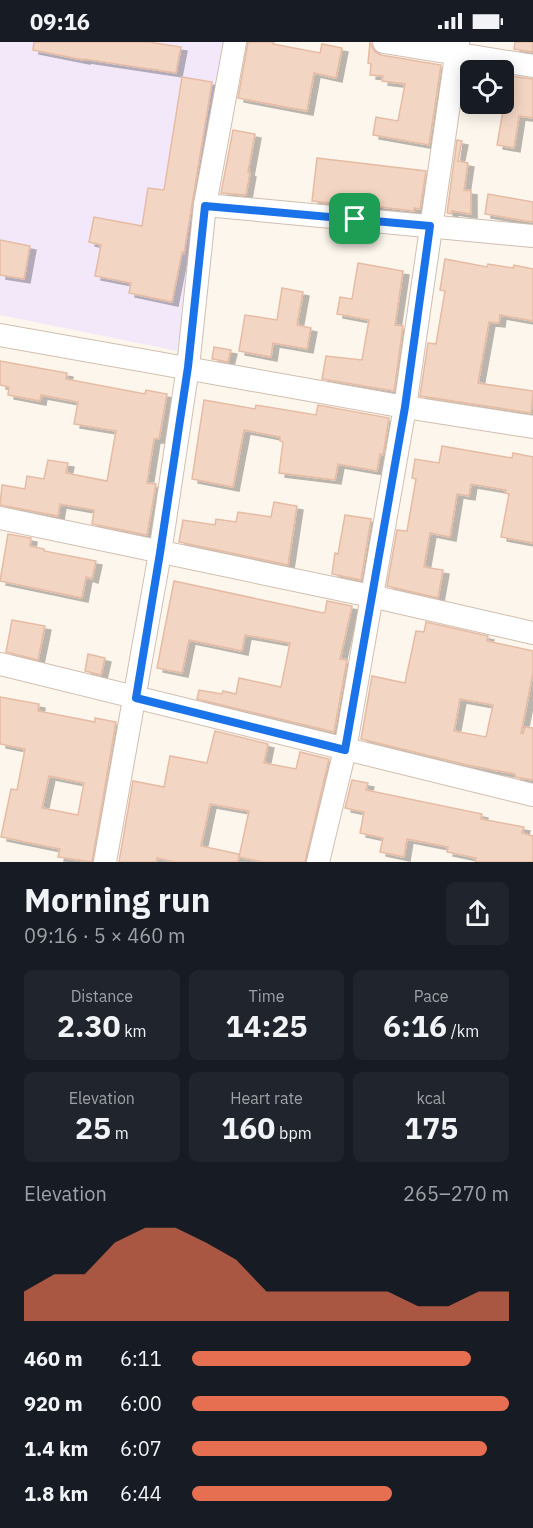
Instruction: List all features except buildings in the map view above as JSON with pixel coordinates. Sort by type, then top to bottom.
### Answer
[{"type":"street","points":[[105,862],[160,553],[188,367],[205,206],[235,42]]},
{"type":"street","points":[[384,42],[456,48],[533,66]]},
{"type":"street","points":[[318,862],[345,750],[405,407],[456,48]]},
{"type":"street","points":[[205,206],[533,236]]},
{"type":"street","points":[[0,335],[405,407],[533,427]]},
{"type":"street","points":[[0,518],[371,596],[533,633]]},
{"type":"street","points":[[0,664],[533,795]]},
{"type":"shaded area","points":[[0,42],[225,42],[177,351],[0,315]]},
{"type":"route","points":[[205,206],[355,219],[430,226],[405,407],[345,750],[136,698],[188,367],[205,206]]}]
